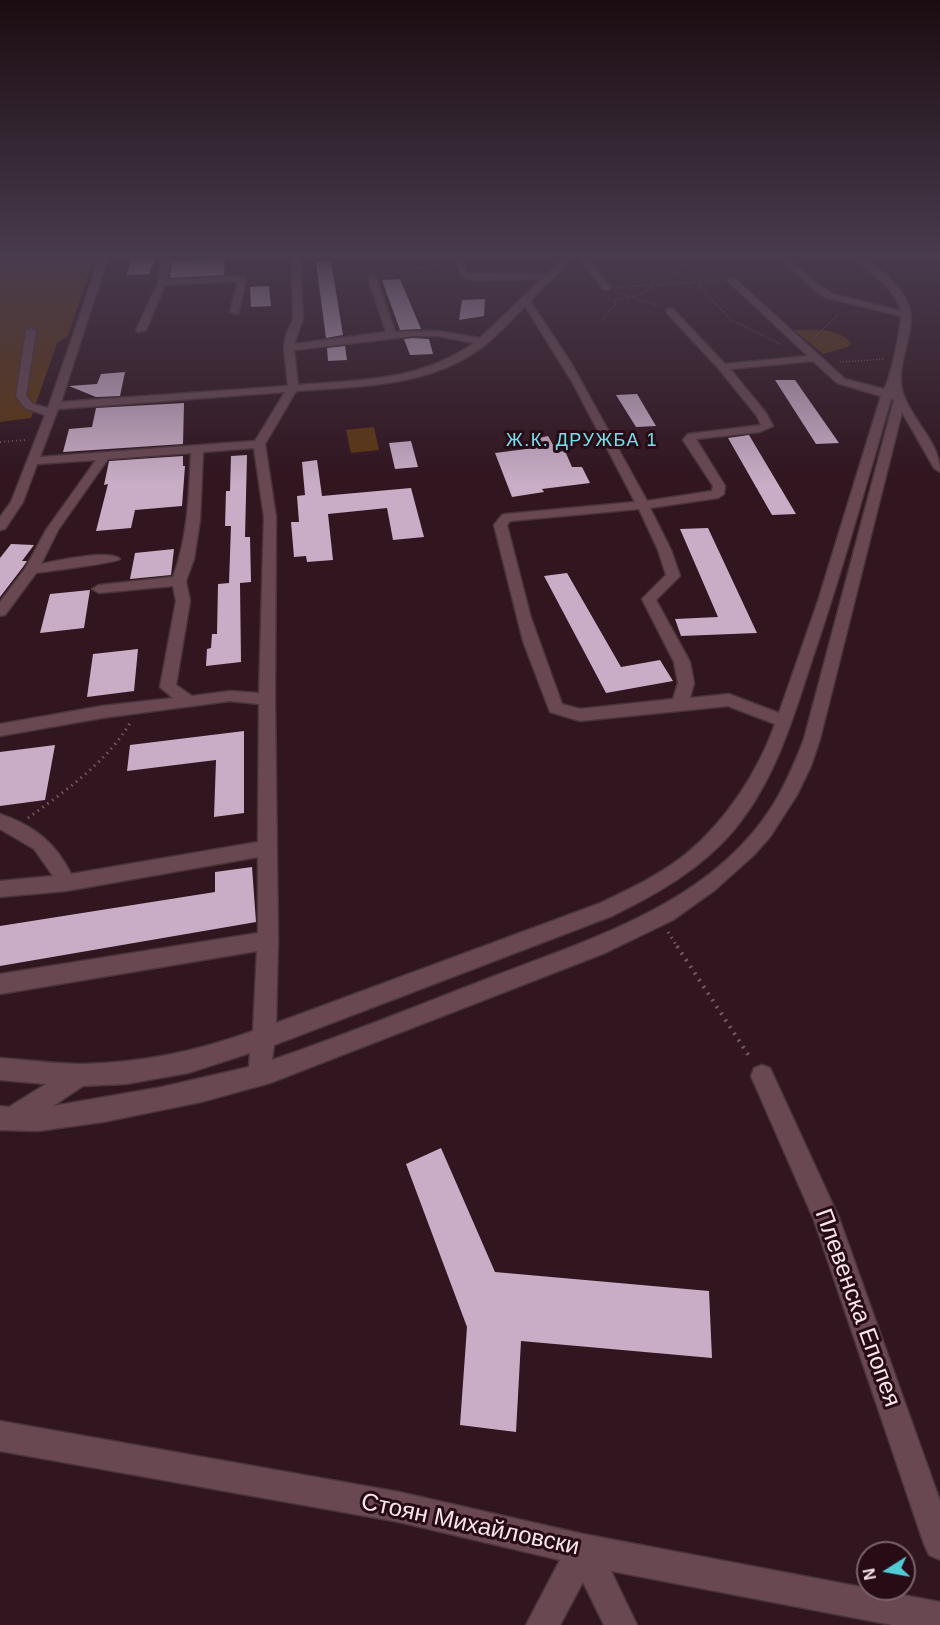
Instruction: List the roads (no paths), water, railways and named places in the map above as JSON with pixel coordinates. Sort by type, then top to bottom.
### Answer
[{"type":"street","points":[[31,333],[21,396],[29,406],[53,409],[158,398],[168,390],[206,387],[219,394],[389,380],[420,374],[440,367],[483,342],[492,333]]},
{"type":"street","points":[[0,526],[17,502],[81,333]]},
{"type":"street","points":[[259,1075],[266,1016],[268,940],[267,699],[270,517],[258,444],[293,388],[289,348],[292,333]]},
{"type":"street","points":[[289,348],[425,333],[448,334],[483,342]]},
{"type":"street","points":[[549,333],[642,505],[670,562],[673,576],[649,599],[682,662],[686,683],[680,704]]},
{"type":"street","points":[[691,333],[723,367],[762,415],[767,426],[759,429],[692,436],[689,440],[719,486],[718,494],[642,505],[506,518],[500,525],[514,586],[547,689],[556,708],[580,715],[729,700],[785,721]]},
{"type":"street","points":[[787,333],[841,381],[894,392],[940,468]]},
{"type":"street","points":[[4,1122],[68,1115],[156,1101],[259,1075],[535,971],[658,917],[685,902],[734,864],[760,838],[784,806],[801,773],[812,739],[894,392],[896,358],[902,333]]},
{"type":"street","points":[[723,367],[793,359],[817,360]]},
{"type":"street","points":[[0,1069],[80,1075],[126,1073],[188,1062],[262,1040],[605,910],[646,890],[692,860],[728,824],[764,769],[785,721],[894,392]]},
{"type":"street","points":[[32,462],[106,454],[258,444]]},
{"type":"street","points":[[189,702],[168,687],[183,602],[179,581],[187,559],[194,520],[197,449]]},
{"type":"street","points":[[0,612],[31,570],[52,530],[106,454]]},
{"type":"street","points":[[31,570],[74,562],[113,559]]},
{"type":"street","points":[[99,589],[179,581]]},
{"type":"street","points":[[0,730],[91,714],[231,696],[267,699]]},
{"type":"street","points":[[8,825],[29,834],[54,855],[66,883]]},
{"type":"street","points":[[0,889],[66,883],[267,848]]},
{"type":"street","points":[[0,984],[268,940]]},
{"type":"street","points":[[4,1122],[80,1075]]},
{"type":"street","name":"Плевенска Епопея","points":[[762,1076],[826,1218],[935,1511],[940,1544]]},
{"type":"street","name":"Стоян Михайловски","points":[[0,1436],[399,1507],[583,1550],[940,1618]]},
{"type":"street","points":[[542,1625],[583,1550]]},
{"type":"street","points":[[583,1550],[621,1625]]},
{"type":"district","name":"Ж.К. ДРУЖБА 1","points":[[582,441]]}]
